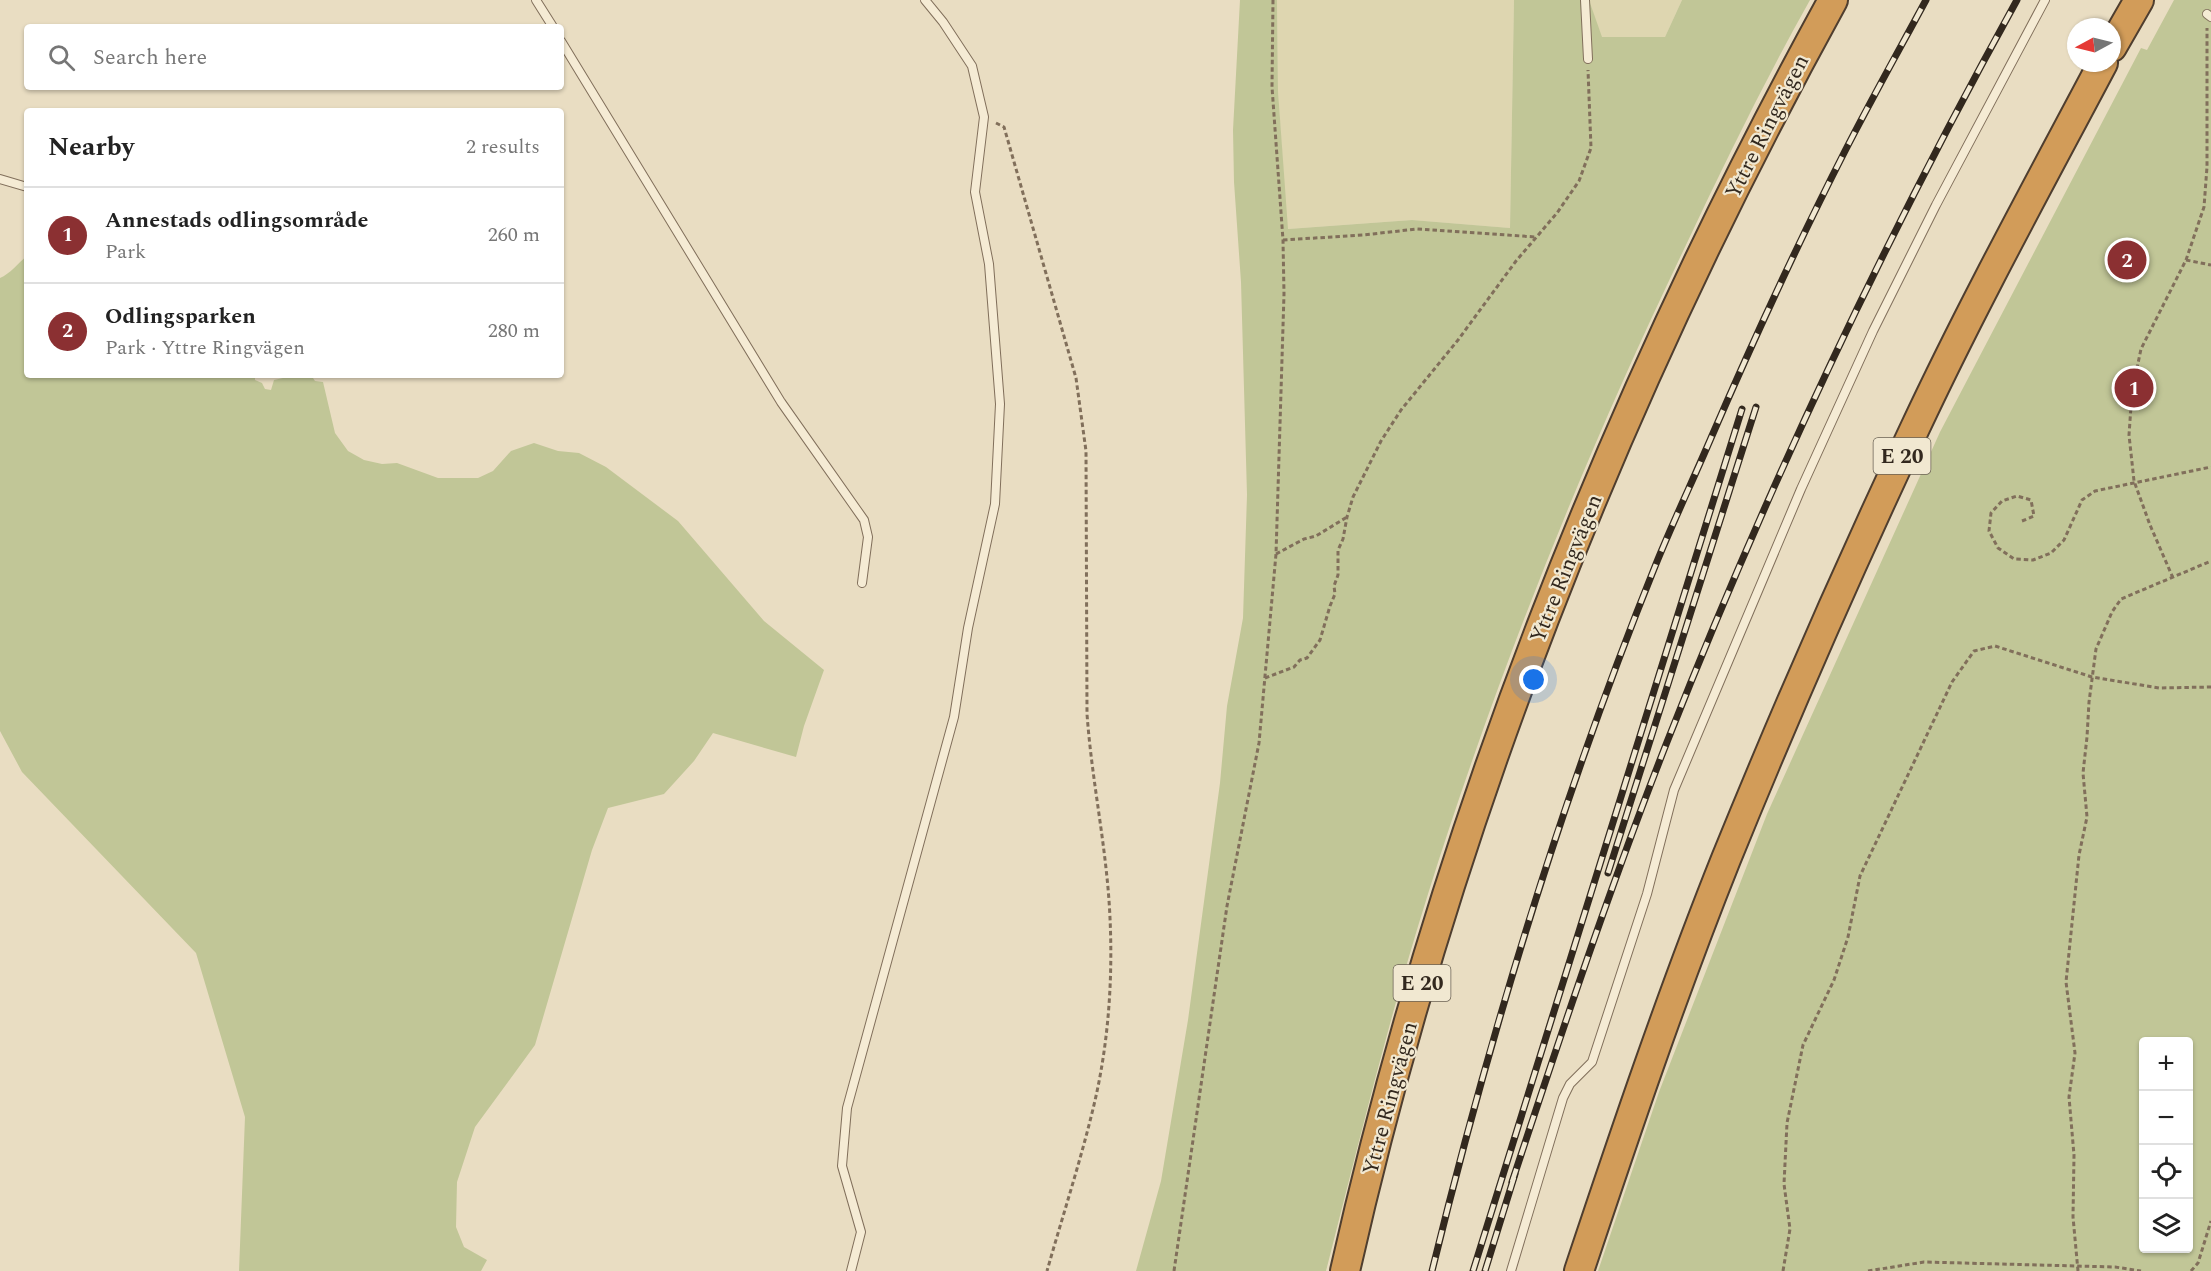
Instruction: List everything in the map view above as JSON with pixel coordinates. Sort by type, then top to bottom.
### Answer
[{"type":"highway","name":"Yttre Ringvägen","points":[[1345,1271],[1361,1199],[1437,931],[1513,698],[1598,484],[1685,286],[1775,105],[1833,0]]},
{"type":"highway","points":[[2121,31],[2139,0]]},
{"type":"highway","name":"E 20","points":[[1579,1271],[1635,1105],[1710,901],[1805,671],[1915,427],[2009,240],[2098,72]]},
{"type":"lane","points":[[536,0],[551,24]]},
{"type":"lane","points":[[851,1271],[861,1232],[842,1166],[847,1108],[954,717],[968,628],[995,504],[1000,404],[989,264],[975,192],[984,117],[972,66],[943,22],[925,0]]},
{"type":"lane","points":[[1585,0],[1588,59]]},
{"type":"lane","points":[[1511,1271],[1563,1098],[1570,1084],[1592,1062],[1647,894],[1674,790],[1714,692],[1801,489],[1874,331],[1941,195],[2045,0]]},
{"type":"lane","points":[[564,46],[781,402],[864,520],[868,537],[862,583]]},
{"type":"lane","points":[[0,179],[24,186]]},
{"type":"path","points":[[1174,1271],[1227,906],[1259,743],[1276,554],[1283,358],[1283,240],[1272,87],[1273,0]]},
{"type":"path","points":[[2173,578],[2134,481],[2129,435],[2132,392],[2141,349],[2186,260],[2204,207],[2207,167],[2209,16]]},
{"type":"path","points":[[1265,678],[1294,667],[1300,660],[1307,658],[1320,640],[1335,594],[1338,550],[1343,539],[1353,497],[1381,441],[1401,410],[1458,340],[1516,261],[1557,213],[1579,181],[1592,148],[1588,59]]},
{"type":"path","points":[[984,117],[1004,127],[1076,378],[1086,451],[1087,714],[1090,754],[1107,866],[1110,974],[1105,1044],[1092,1112],[1047,1271]]},
{"type":"path","points":[[1283,240],[1417,229],[1536,237]]},
{"type":"path","points":[[2186,260],[2211,265]]},
{"type":"path","points":[[2022,521],[2034,516],[2031,500],[2018,496],[2002,501],[1991,513],[1989,531],[1998,548],[2014,559],[2033,560],[2051,553],[2064,540],[2082,500],[2095,490],[2211,467]]},
{"type":"path","points":[[1276,554],[1304,539],[1316,536],[1347,517]]},
{"type":"path","points":[[2078,1269],[2073,1217],[2074,1155],[2069,1097],[2075,1053],[2066,982],[2079,855],[2087,817],[2083,773],[2096,649],[2112,612],[2121,599],[2211,561]]},
{"type":"path","points":[[1783,1271],[1790,1229],[1784,1184],[1787,1124],[1803,1045],[1834,980],[1848,937],[1860,876],[1952,682],[1974,651],[1995,646],[2092,677],[2159,688],[2211,687]]},
{"type":"path","points":[[2191,1271],[2198,1263],[2211,1221]]},
{"type":"path","points":[[1868,1271],[1924,1262],[2078,1269],[2115,1267],[2141,1271]]},
{"type":"shaded area","points":[[1277,0],[1514,0],[1510,228],[1412,220],[1287,229],[1278,91]]},
{"type":"shaded area","points":[[1589,0],[1682,0],[1665,37],[1601,37]]},
{"type":"green space","points":[[1240,0],[1277,0],[1278,91],[1288,229],[1412,220],[1510,228],[1514,0],[1589,0],[1602,37],[1665,37],[1682,0],[1810,0],[1746,121],[1649,324],[1578,484],[1514,646],[1428,894],[1374,1082],[1326,1271],[1136,1271],[1161,1181],[1188,1020],[1220,783],[1227,706],[1243,618],[1247,495],[1241,282],[1233,130]]},
{"type":"green space","points":[[2174,0],[2211,0],[2211,1271],[1598,1271],[1659,1092],[1767,814],[1940,432],[2141,48],[2147,50]]},
{"type":"green space","points":[[24,259],[24,378],[255,378],[262,383],[265,389],[271,390],[274,380],[313,378],[315,381],[323,382],[335,433],[348,451],[364,460],[382,464],[397,463],[438,478],[478,478],[493,471],[511,451],[534,443],[558,451],[579,453],[606,467],[678,521],[764,621],[824,670],[804,726],[796,757],[713,733],[694,761],[664,794],[608,808],[592,850],[535,1045],[475,1127],[457,1182],[456,1227],[464,1247],[487,1260],[481,1271],[239,1271],[245,1117],[196,953],[22,772],[0,731],[0,278]]},
{"type":"railway","points":[[1432,1271],[1479,1091],[1531,913],[1622,651],[1669,532],[1776,293],[1845,151],[1926,0]]},
{"type":"railway","points":[[1512,1182],[1626,851],[1667,742],[1745,553],[1830,365],[1875,273],[1968,90],[2017,0]]},
{"type":"railway","points":[[1608,873],[1756,407]]},
{"type":"railway","points":[[1473,1271],[1742,409]]},
{"type":"railway","points":[[1485,1271],[1515,1174]]},
{"type":"place","name":"Odlingsparken","points":[[2127,260]]},
{"type":"place","name":"Annestads odlingsområde","points":[[2134,388]]}]
